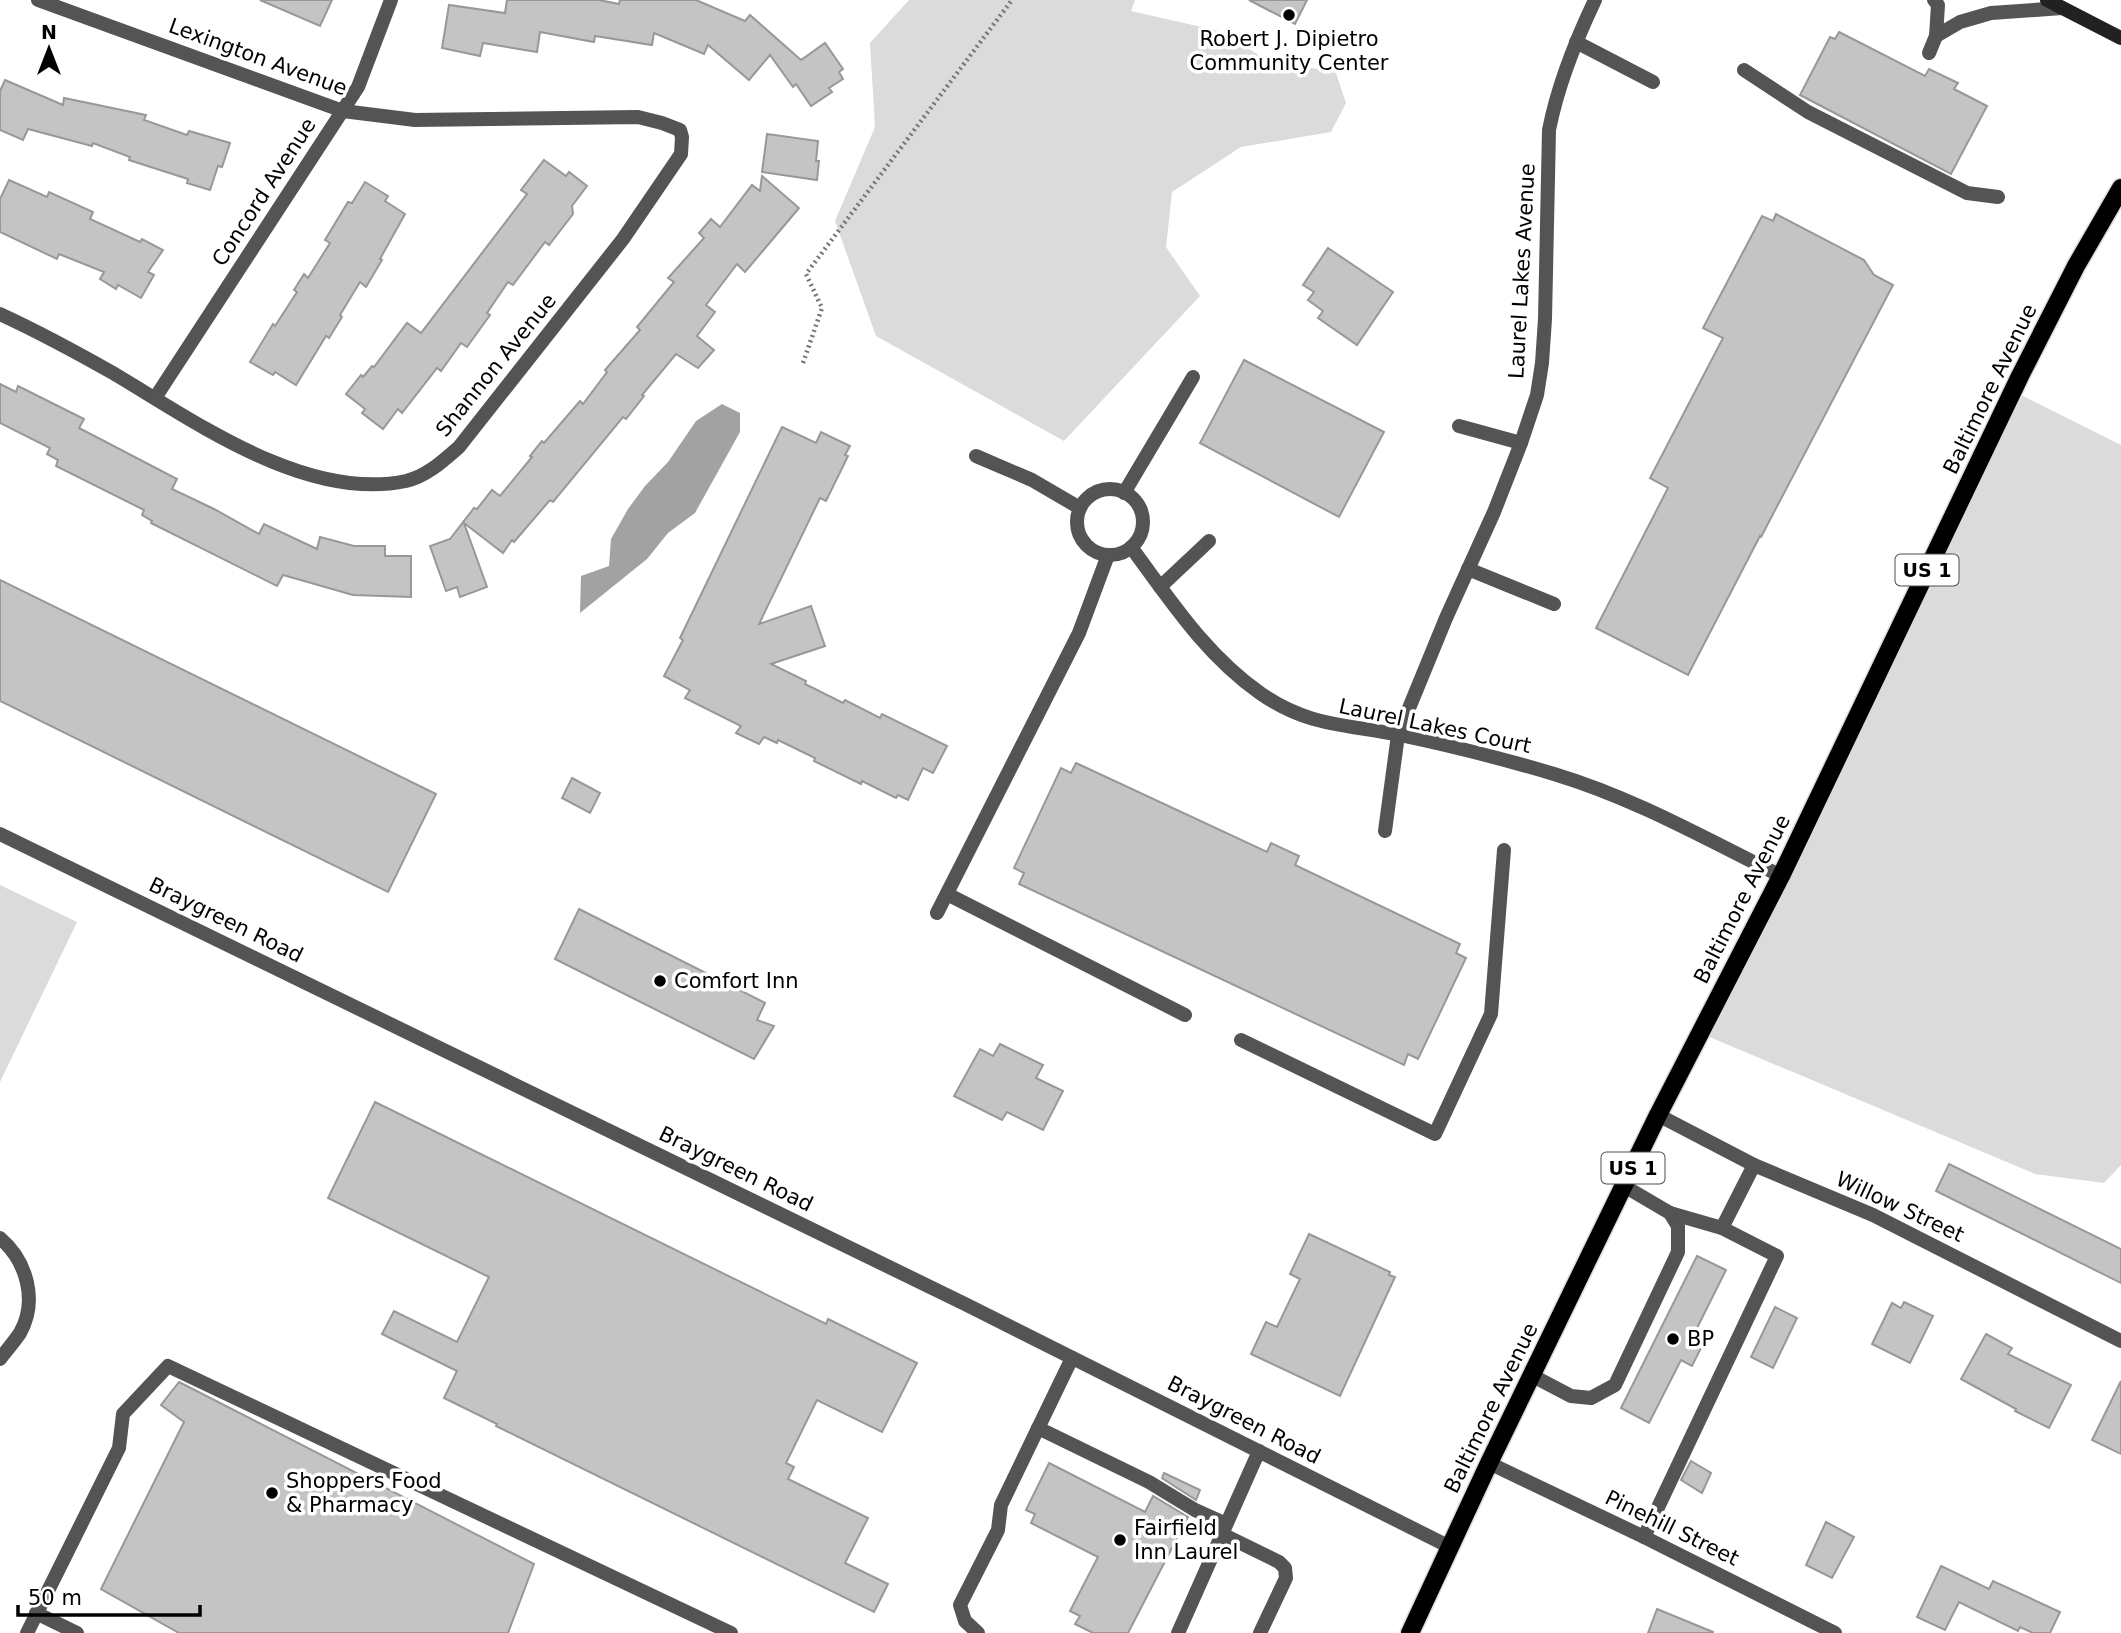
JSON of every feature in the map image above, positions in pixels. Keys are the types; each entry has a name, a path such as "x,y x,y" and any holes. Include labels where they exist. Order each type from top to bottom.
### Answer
{"main road":[{"name":"Baltimore Avenue","path":"1410,1633 1531,1375 1658,1115 1781,876 2020,376 2076,265 2121,188"}],"street":[{"name":"Lexington Avenue","path":"38,0 312,102 343,111 415,120 638,117 680,130"},
{"name":"Concord Avenue","path":"155,398 358,87 391,0"},
{"name":"Laurel Lakes Avenue","path":"1385,831 1398,735 1521,443 1536,395 1542,363 1545,307 1549,130 1555,101 1576,42 1595,0"},
{"path":"1929,53 1936,36 1938,5 1934,0"},
{"path":"2047,0 2121,38"},
{"path":"1936,36 1960,22 1991,13 2062,8"},
{"path":"1576,42 1653,82"},
{"path":"1744,70 1808,111 1967,193 1998,197"},
{"name":"Shannon Avenue","path":"0,314 36,331 155,398 201,428 285,466 350,482 380,484 407,481 427,473 459,447 622,239 681,154 680,130"},
{"path":"1124,493 1193,377"},
{"path":"1459,426 1521,443"},
{"path":"976,456 1032,480 1080,508"},
{"path":"1099,491 1124,493 1135,500 1141,512 1143,524 1139,537 1131,547 1120,554 1095,552 1085,544 1078,533 1080,508 1088,498 1099,491"},
{"path":"1160,587 1209,541"},
{"name":"Laurel Lakes Court","path":"1131,547 1187,625 1208,649 1261,694 1296,713 1316,721 1398,735 1556,775 1631,802 1781,876"},
{"path":"937,913 1079,633 1108,555"},
{"path":"1468,569 1554,604"},
{"name":"Braygreen Road","path":"0,834 1072,1358 1450,1547"},
{"path":"1241,1040 1434,1134 1491,1014 1504,850"},
{"path":"947,894 1185,1015"},
{"name":"Willow Street","path":"1658,1115 1754,1165 1884,1221 2121,1340"},
{"path":"1722,1227 1754,1165"},
{"path":"1624,1186 1670,1213 1722,1227 1777,1256 1644,1537"},
{"path":"1531,1375 1571,1396 1591,1398 1615,1385 1678,1252 1678,1226 1670,1213"},
{"path":"0,1238 8,1245 27,1275 29,1298 27,1315 20,1332 0,1359"},
{"path":"978,1633 965,1621 960,1605 998,1530 1001,1506 1072,1358"},
{"path":"27,1633 119,1448 123,1413 168,1366 731,1633"},
{"path":"1038,1429 1149,1482 1279,1562 1285,1568 1286,1578 1260,1633"},
{"path":"1178,1633 1259,1451"},
{"name":"Pinehill Street","path":"1489,1462 1835,1633"},
{"path":"36,1613 77,1633"}],"path":[{"path":"803,363 822,308 806,274 1012,0"}],"shaded area":[{"path":"909,0 1135,0 1131,11 1219,31 1282,69 1308,67 1336,73 1346,103 1331,132 1241,147 1172,192 1166,247 1200,296 1064,441 876,336 835,221 875,127 870,43"},
{"path":"2013,391 2121,445 2121,1165 2104,1183 2035,1174 1700,1033"},
{"path":"722,404 740,413 740,432 695,513 668,533 647,559 580,613 581,576 609,566 611,539 628,509 668,462 696,421"},
{"path":"0,885 77,922 0,1082"}],"building":[{"path":"260,0 332,0 320,26"},
{"path":"507,0 599,0 619,4 620,0 696,0 745,21 750,15 801,60 825,43 843,69 839,72 843,79 829,88 832,92 811,106 796,84 793,87 770,55 749,80 708,45 704,54 654,33 652,45 595,36 594,42 540,32 537,52 483,43 480,56 442,48 449,5 505,13"},
{"name":"Robert J. Dipietro Community Center","path":"1249,0 1307,0 1295,24"},
{"path":"1839,32 1925,76 1929,69 1958,83 1954,89 1987,106 1951,174 1800,95 1830,37 1835,39"},
{"path":"5,80 63,105 64,98 146,115 144,120 187,135 189,131 230,143 222,167 218,166 210,190 187,183 188,179 129,160 130,157 93,143 92,146 28,129 23,140 0,130 0,91"},
{"path":"767,134 818,141 817,180 762,172"},
{"path":"544,160 566,176 569,172 587,186 572,206 573,214 549,245 545,242 513,285 508,282 487,313 490,315 467,347 461,343 441,371 437,368 402,413 398,409 383,429 362,413 365,409 346,394 361,375 363,377 374,367 407,323 421,333 527,194 521,190"},
{"path":"762,176 799,208 745,272 737,264 706,305 715,312 697,336 714,350 698,368 676,354 626,419 623,417 553,502 550,500 503,553 464,523 487,587 460,597 457,587 446,591 430,546 450,539 492,490 500,496 542,441 544,443 580,401 583,404 607,372 605,370 640,330 637,327 674,282 668,278 704,238 699,233 711,219 720,227 752,185 760,191"},
{"path":"9,180 47,197 49,192 93,212 90,219 163,250 148,272 154,275 141,298 118,285 116,289 100,279 104,272 59,254 57,259 0,232 0,199"},
{"path":"365,182 388,196 385,201 405,214 366,287 360,282 329,338 326,336 296,385 275,372 273,375 250,362 297,292 294,290 304,274 308,278 330,243 325,240 348,202 352,203"},
{"path":"1776,214 1864,260 1874,275 1893,285 1688,675 1596,628 1668,488 1650,478 1723,338 1703,328 1762,216 1773,221"},
{"path":"1328,248 1393,292 1357,345 1318,318 1323,311 1308,300 1314,292 1303,285"},
{"path":"1244,360 1384,432 1339,517 1200,443"},
{"path":"0,384 16,392 18,386 84,419 79,428 177,479 172,489 259,534 264,524 317,549 320,537 354,546 385,546 385,556 411,556 411,597 353,595 283,575 277,586 151,523 152,521 142,515 144,510 56,466 58,460 47,454 50,448 0,423"},
{"path":"782,427 816,443 821,432 850,446 845,455 848,456 826,501 820,498 759,624 811,606 825,646 771,664 843,703 845,700 880,718 882,714 947,746 933,773 923,768 908,800 898,795 896,798 862,781 861,784 778,740 777,743 764,737 759,744 736,733 741,726 685,698 690,690 664,676"},
{"path":"0,580 436,794 388,892 0,701"},
{"path":"1076,763 1267,852 1271,843 1299,856 1295,865 1460,944 1456,953 1466,958 1418,1059 1408,1054 1404,1065 1019,884 1024,873 1014,868 1061,768 1071,773"},
{"path":"572,778 600,793 590,813 562,798"},
{"name":"Comfort Inn","path":"579,909 765,1003 757,1020 774,1026 754,1059 555,959"},
{"path":"1000,1044 1043,1065 1036,1078 1063,1091 1043,1130 1007,1112 1002,1120 954,1096 980,1049 993,1056"},
{"path":"375,1102 826,1324 828,1319 917,1363 882,1432 817,1400 786,1463 794,1467 788,1479 868,1518 845,1563 888,1584 874,1612 444,1398 457,1371 382,1334 394,1311 457,1342 489,1277 328,1198"},
{"path":"1949,1164 2121,1249 2121,1283 1936,1191"},
{"path":"1309,1234 1390,1272 1389,1275 1395,1277 1340,1396 1251,1354 1266,1322 1277,1327 1300,1279 1290,1274"},
{"name":"BP","path":"1697,1256 1726,1270 1693,1336 1704,1342 1692,1366 1681,1360 1649,1423 1621,1408"},
{"path":"1904,1302 1933,1316 1910,1363 1872,1344 1892,1303 1901,1308"},
{"path":"1775,1307 1797,1318 1773,1368 1751,1357"},
{"path":"1986,1334 2012,1348 2008,1354 2071,1385 2049,1428 1961,1379"},
{"path":"2121,1381 2121,1454 2092,1440"},
{"name":"Shoppers Food & Pharmacy","path":"179,1382 534,1564 508,1633 179,1633 101,1589 184,1422 161,1405"},
{"path":"1691,1461 1711,1473 1702,1493 1681,1480"},
{"name":"Fairfield Inn Laurel","path":"1049,1463 1145,1512 1153,1496 1188,1517 1128,1633 1093,1633 1075,1624 1080,1616 1070,1611 1098,1557 1031,1523 1035,1514 1026,1510"},
{"path":"1164,1473 1200,1490 1196,1500 1162,1478"},
{"path":"1826,1522 1854,1537 1832,1578 1806,1565"},
{"path":"1941,1566 1989,1589 1993,1581 2060,1612 2050,1633 2033,1633 2020,1627 2018,1631 1959,1602 1945,1630 1917,1617"},
{"path":"1657,1609 1713,1632 1713,1633 1648,1633"}],"place":[{"name":"Robert J. Dipietro Community Center","path":"1289,15"},
{"name":"Comfort Inn","path":"660,981"},
{"name":"BP","path":"1673,1339"},
{"name":"Shoppers Food & Pharmacy","path":"272,1493"},
{"name":"Fairfield Inn Laurel","path":"1120,1540"}]}
